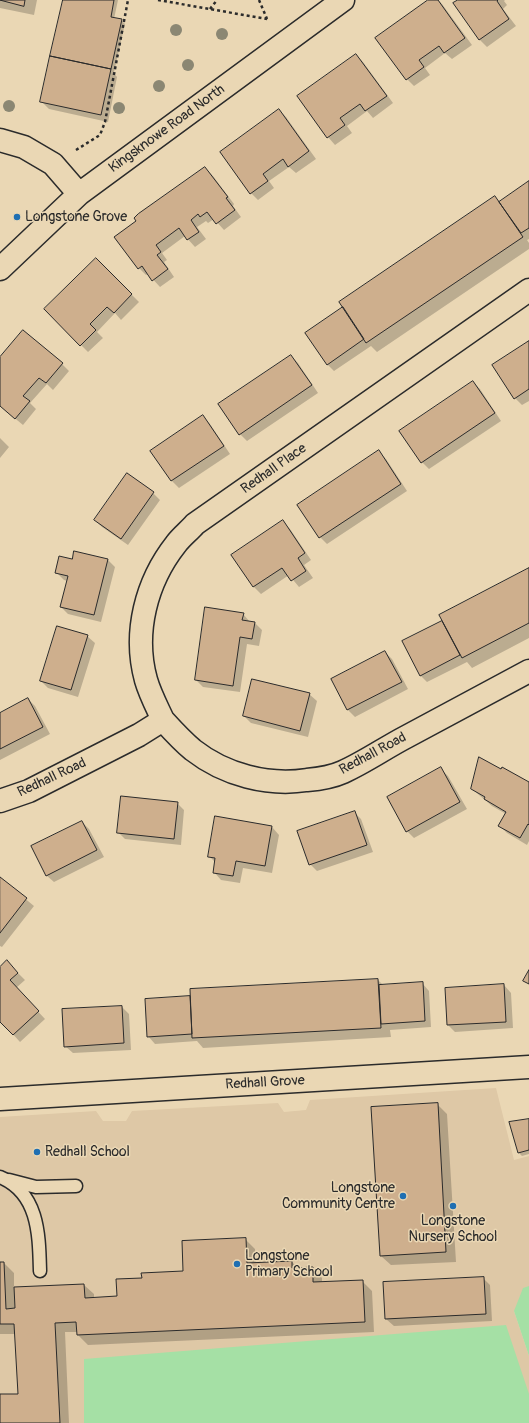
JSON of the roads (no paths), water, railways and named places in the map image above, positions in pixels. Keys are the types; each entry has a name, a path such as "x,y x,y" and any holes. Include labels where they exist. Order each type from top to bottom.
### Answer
{"street":[{"name":"Kingsknowe Road North","path":"0,269 79,194 343,0"},
{"path":"0,140 24,147 53,164 79,194"},
{"name":"Redhall Place","path":"163,720 153,701 146,680 142,658 141,636 143,614 150,589 161,565 176,543 195,524 529,290"},
{"name":"Redhall Road","path":"0,801 29,791 139,735 163,720 194,750 212,762 232,771 253,778 276,782 305,781 320,778 342,772 529,671"},
{"name":"Redhall Grove","path":"0,1099 529,1067"}],"lane":[{"path":"4,1178 36,1187 76,1186"},
{"path":"4,1178 24,1195 35,1216 39,1235 40,1271"}],"place":[{"name":"Longstone Grove","path":"17,217"},
{"name":"Redhall School","path":"37,1152"},
{"name":"Longstone Community Centre","path":"403,1196"},
{"name":"Longstone Nursery School","path":"453,1206"},
{"name":"Longstone Primary School","path":"237,1264"}]}
